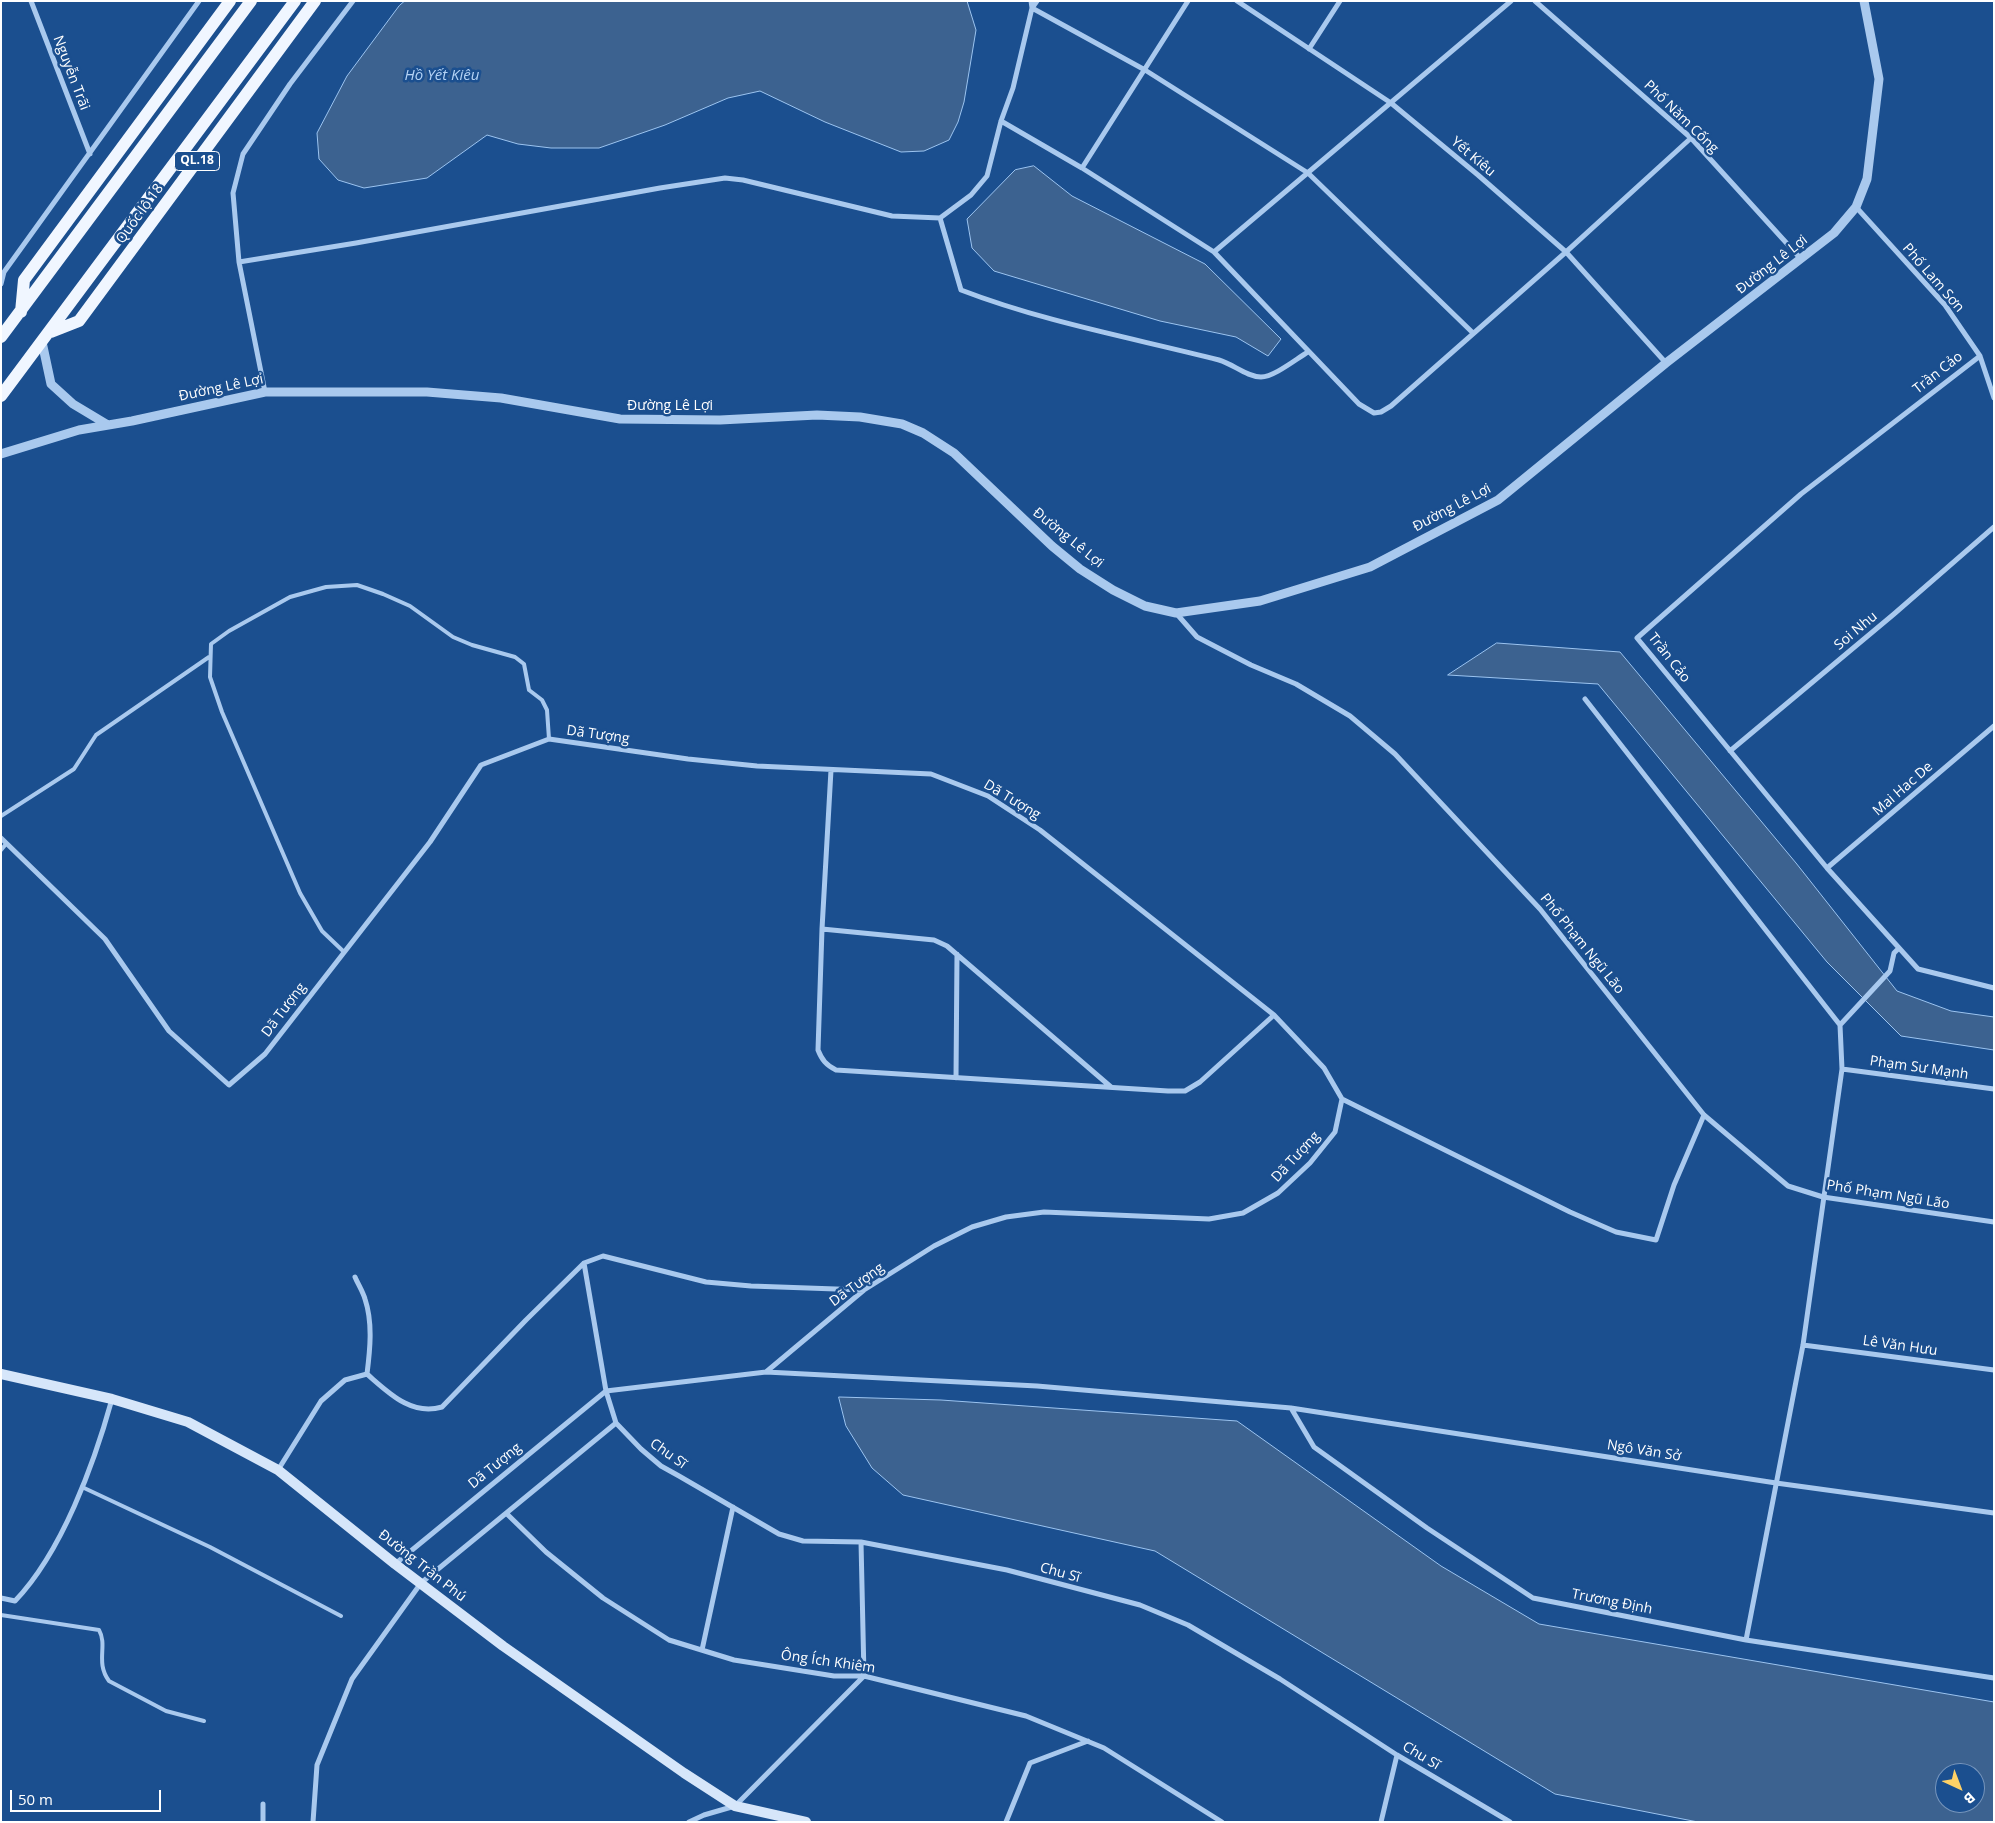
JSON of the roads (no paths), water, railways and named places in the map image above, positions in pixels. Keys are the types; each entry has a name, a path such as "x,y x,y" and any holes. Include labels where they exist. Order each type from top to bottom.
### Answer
{"main road":[{"path":"20,312 24,280 230,1"},
{"path":"1,337 38,290 251,1"},
{"name":"Quốc lộ 18","path":"1,396 295,1"},
{"name":"Quốc lộ 18","path":"45,338 79,320 315,1"},
{"name":"Đường Trần Phú","path":"1,1374 112,1399 188,1422 278,1470 395,1564 503,1646 735,1806 806,1822"}],"street":[{"name":"Nguyễn Trãi","path":"31,1 90,154"},
{"path":"1,284 4,272 199,1"},
{"path":"265,392 239,262 233,193 244,154 290,84 353,1"},
{"path":"239,262 725,178 752,182 892,216 940,218 971,195 987,176 1001,121 1013,88 1032,8 1031,1"},
{"path":"1032,8 1037,1"},
{"path":"1082,168 1188,1"},
{"name":"Yết Kiêu","path":"1237,1 1390,103 1566,252 1666,363"},
{"path":"1309,48 1340,1"},
{"path":"1214,252 1511,1"},
{"name":"Phố Năm Cống","path":"1534,1 1691,138 1802,260"},
{"name":"Đường Lê Lợi","path":"1,454 79,430 108,426 265,392 426,392 501,398 620,419 720,420 817,415 860,418 902,424 923,433 954,453 1052,546 1080,569 1113,590 1145,606 1176,613 1260,601 1370,567 1498,500 1666,363 1834,234 1856,207 1867,179 1879,79 1864,1"},
{"path":"1032,8 1145,70 1308,173 1473,332"},
{"path":"1001,121 1082,168 1214,252 1359,404 1374,414 1391,406 1566,252 1691,138"},
{"name":"Phố Lam Sơn","path":"1856,207 1945,305 1980,356 1991,394 1994,398"},
{"path":"940,218 961,290 980,297 1015,308 1220,361 1257,377 1271,375 1308,352"},
{"path":"45,338 51,384 73,404 108,426"},
{"name":"Trần Cảo","path":"1980,356 1785,508 1637,638 1827,868 1918,969 1994,988"},
{"name":"Soi Nhu","path":"1730,751 1894,614 1994,527"},
{"name":"Phố Phạm Ngũ Lão","path":"1176,613 1197,637 1251,665 1296,684 1350,716 1396,754 1540,909 1704,1115 1788,1186 1823,1198 1994,1222"},
{"path":"1585,699 1840,1025 1842,1069 1803,1344 1746,1640"},
{"name":"Mai Hac De","path":"1827,868 1994,726"},
{"name":"Dã Tượng","path":"1,838 106,939 169,1031 229,1085 265,1054 343,951 430,842 481,765 549,739 688,759 757,766 931,774 988,796 1040,830 1274,1015 1324,1068 1342,1099 1335,1132 1310,1163 1278,1193 1243,1213 1209,1219 1044,1212 1006,1217 972,1227 934,1246 864,1290 766,1372"},
{"path":"831,770 822,929 818,1050 828,1066 836,1070 1185,1091 1200,1082 1274,1015"},
{"path":"822,929 934,940 957,954 1112,1088"},
{"path":"1840,1025 1851,1016 1890,972 1894,953 1899,948"},
{"path":"956,1078 957,954"},
{"name":"Phạm Sư Mạnh","path":"1842,1069 1994,1089"},
{"path":"1342,1099 1570,1212 1616,1232 1656,1240 1674,1185 1704,1115"},
{"path":"367,1374 400,1401 430,1411 442,1407 584,1263 602,1256 706,1282 751,1286 864,1290"},
{"name":"Chu Sĩ","path":"584,1263 606,1391 616,1423 641,1450 661,1466 779,1534 803,1541 862,1542 1007,1570 1140,1605 1188,1625 1280,1679 1397,1755 1510,1822"},
{"path":"355,1277 366,1300 369,1320 370,1337 367,1374"},
{"name":"Lê Văn Hưu","path":"1803,1344 1994,1370"},
{"path":"606,1391 766,1372"},
{"name":"Ngô Văn Sở","path":"766,1372 1037,1386 1291,1408 1776,1483 1994,1513"},
{"path":"278,1470 321,1400 345,1380 367,1374"},
{"name":"Dã Tượng","path":"395,1564 606,1391"},
{"path":"1,1598 15,1601 31,1584 51,1552 82,1487 112,1399"},
{"name":"Trương Định","path":"1291,1408 1314,1447 1427,1528 1533,1598 1746,1640 1994,1678"},
{"path":"313,1822 317,1766 352,1679 421,1583 616,1423"},
{"path":"702,1650 733,1507"},
{"name":"Ông Ích Khiêm","path":"507,1514 546,1552 603,1598 669,1640 734,1660 834,1676 864,1676 1026,1716 1104,1748 1222,1822"},
{"path":"689,1822 704,1814 735,1806 864,1676 862,1542"},
{"path":"1006,1822 1030,1763 1088,1741"},
{"path":"1380,1822 1397,1755"},
{"path":"263,1804 263,1822"}],"lane":[{"path":"343,951 322,931 300,893 222,712 210,677 209,657 211,644 229,631 290,597 326,587 357,586 384,594 410,606 453,637 472,645 515,657 524,664 529,690 542,700 547,710 549,739"},
{"path":"1,816 74,769 96,735 209,657"},
{"path":"1,850 6,844"},
{"path":"82,1487 210,1547 341,1616"},
{"path":"1,1615 99,1630 103,1637 101,1652 103,1672 108,1681 166,1711 204,1721"}],"water":[{"name":"Hồ Yết Kiêu","path":"405,1 967,1 976,30 964,102 958,122 949,140 924,151 901,152 825,122 760,91 728,98 665,125 599,148 551,148 518,144 487,135 427,178 364,188 338,180 319,159 317,133 347,76 399,6"},
{"path":"1034,166 1072,196 1205,264 1281,339 1268,356 1236,337 1160,321 994,271 972,248 967,219 1015,170"},
{"path":"1497,643 1620,652 1796,863 1897,991 1951,1011 1994,1017 1994,1050 1901,1036 1827,962 1598,684 1448,675"},
{"path":"839,1397 941,1400 1237,1421 1441,1566 1539,1624 1994,1702 1994,1822 1698,1822 1555,1794 1155,1551 903,1495 872,1468 846,1426"}]}
